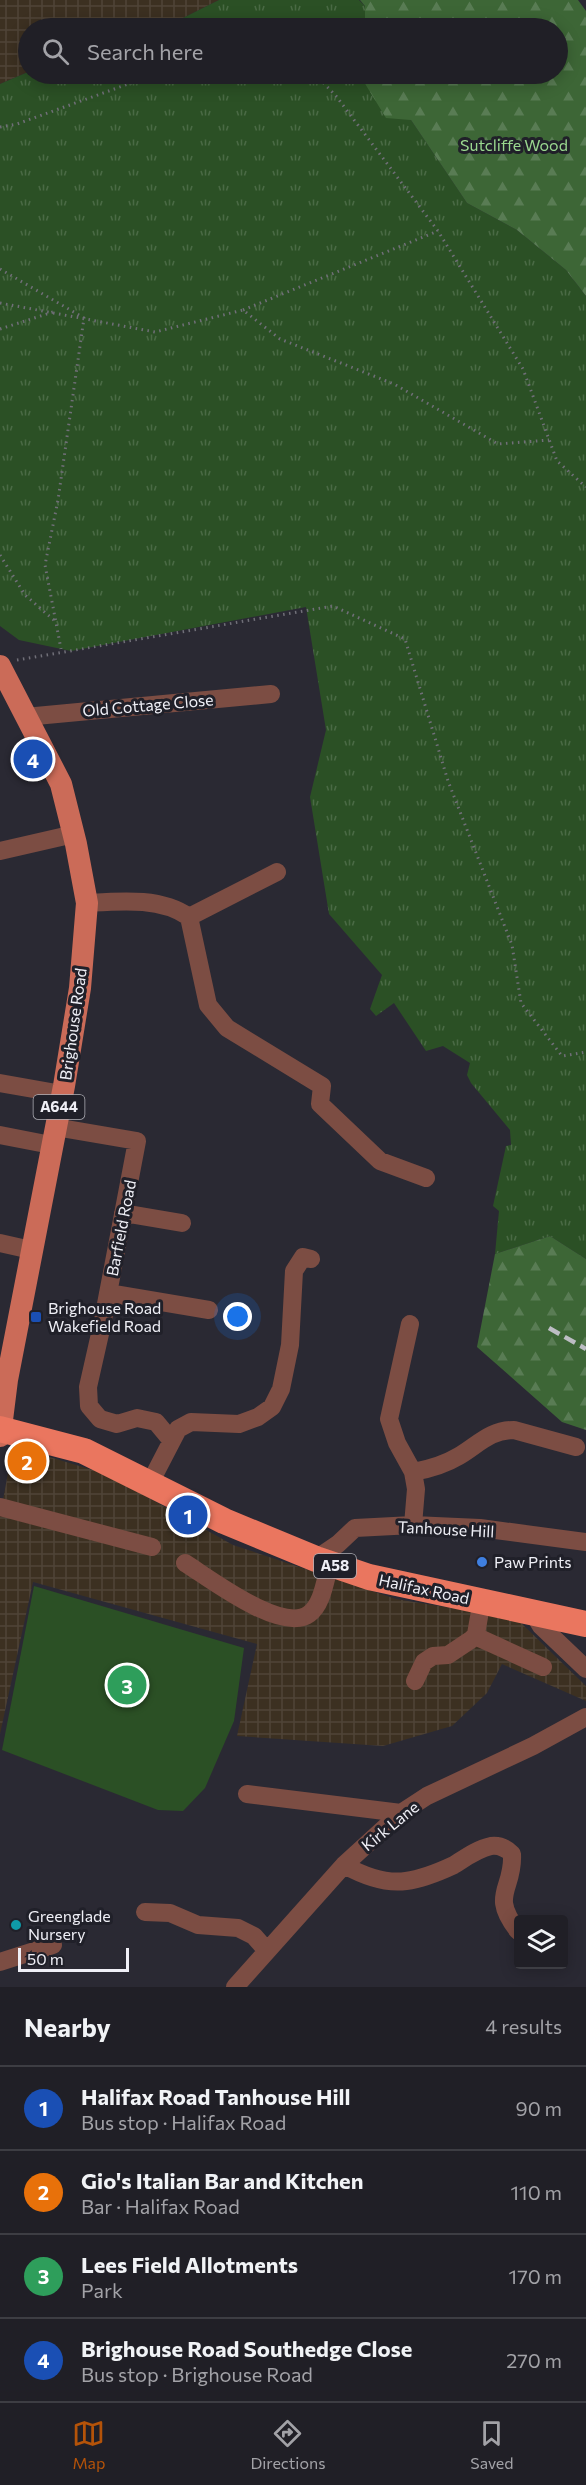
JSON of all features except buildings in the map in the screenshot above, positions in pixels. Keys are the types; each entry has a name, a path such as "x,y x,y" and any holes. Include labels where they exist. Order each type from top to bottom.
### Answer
{"highway":[{"name":"Halifax Road","path":"0,1429 84,1451 224,1521 323,1562 369,1577 586,1624"}],"main road":[{"name":"Brighouse Road","path":"0,1429 7,1380 80,988 87,903 74,834 61,784 25,717 6,664"},
{"name":"A644","path":"0,1429 0,1436"}],"street":[{"name":"Old Cottage Close","path":"25,717 271,694"},
{"path":"0,851 74,834"},
{"path":"189,918 277,872"},
{"path":"87,903 118,901 155,904 181,912 189,918 208,1005 227,1028 322,1086 320,1104 380,1161 426,1178"},
{"path":"0,1072 27,1088"},
{"path":"0,1083 62,1094"},
{"path":"0,1135 53,1136"},
{"name":"Barfield Road","path":"53,1136 137,1141 88,1387 88,1406 100,1419 117,1424 136,1418 156,1422 171,1440"},
{"path":"123,1213 182,1223"},
{"path":"0,1243 31,1250"},
{"path":"150,1483 178,1429 190,1422 239,1424 258,1417 272,1407 280,1389 290,1345 294,1271 303,1257 311,1259"},
{"path":"108,1293 209,1310"},
{"path":"410,1324 389,1419 397,1443 413,1472 416,1490 413,1526"},
{"path":"413,1472 449,1462 485,1437 505,1430 514,1430 576,1447"},
{"path":"0,1507 152,1547"},
{"name":"Tanhouse Hill","path":"323,1562 355,1528 413,1526 480,1528 586,1542"},
{"path":"185,1563 248,1603 271,1614 297,1618 309,1614 317,1605 323,1562"},
{"path":"415,1681 424,1662 433,1656 448,1655 462,1647 475,1635 482,1600"},
{"path":"533,1613 541,1626 586,1670"},
{"path":"475,1635 543,1666"},
{"name":"Kirk Lane","path":"235,1987 344,1865 400,1813 427,1796 533,1746 586,1717"},
{"path":"247,1794 400,1813"},
{"path":"344,1865 365,1875 403,1882 436,1873 491,1846 504,1848 512,1854 512,1862 504,1893 503,1908 514,1924"},
{"path":"145,1912 170,1913 198,1925 238,1928 254,1936 267,1950"},
{"path":"0,1962 53,1945"}],"path":[{"path":"0,127 16,124 128,84"},
{"path":"325,84 438,231 523,369 557,461 586,488"},
{"path":"0,303 156,332 243,310 438,231"},
{"path":"0,269 84,318"},
{"path":"243,310 280,339 394,384 498,444 549,440"},
{"path":"0,329 55,312"},
{"path":"61,649 45,566 58,500 84,318"},
{"path":"0,555 25,595 57,623"},
{"path":"6,664 333,606 405,639 448,781 512,945 520,1003 562,1056 586,1052"}],"shaded area":[{"path":"0,0 219,0 183,18 18,18 18,76 0,84"},
{"path":"13,1446 106,1474 233,1545 396,1599 517,1619 586,1686 586,1701 502,1664 487,1693 452,1726 383,1746 237,1736 257,1644 33,1582 0,1734 0,1516"}],"green space":[{"path":"219,0 359,0 365,6 365,18 183,18"},
{"name":"Sutcliffe Wood","path":"360,0 578,0 586,11 586,296 566,270 517,230 467,203 411,120 386,118 365,84 568,84 568,18 365,18 365,6"},
{"path":"18,76 18,84 365,84 411,120 467,203 517,230 566,270 586,296 586,1259 550,1236 495,1254 499,1211 493,1206 506,1146 511,1145 510,1130 471,1083 467,1075 470,1063 443,1046 426,1051 394,1003 376,1016 370,1009 382,975 329,914 310,797 326,730 306,607 71,651 19,640 0,626 0,84"},
{"path":"550,1236 586,1259 586,1430 562,1422 477,1347 495,1254"},
{"path":"34,1586 244,1648 234,1721 205,1788 183,1811 158,1810 2,1750"}],"railway":[{"path":"549,1328 586,1349"}],"place":[{"name":"Brighouse Road Southedge Close","path":"33,759"},
{"name":"Brighouse Road Wakefield Road","path":"36,1317"},
{"name":"Gio's Italian Bar and Kitchen","path":"27,1461"},
{"name":"Halifax Road Tanhouse Hill","path":"188,1515"},
{"name":"Paw Prints","path":"482,1562"},
{"name":"Lees Field Allotments","path":"127,1685"},
{"name":"Greenglade Nursery","path":"16,1925"}]}
